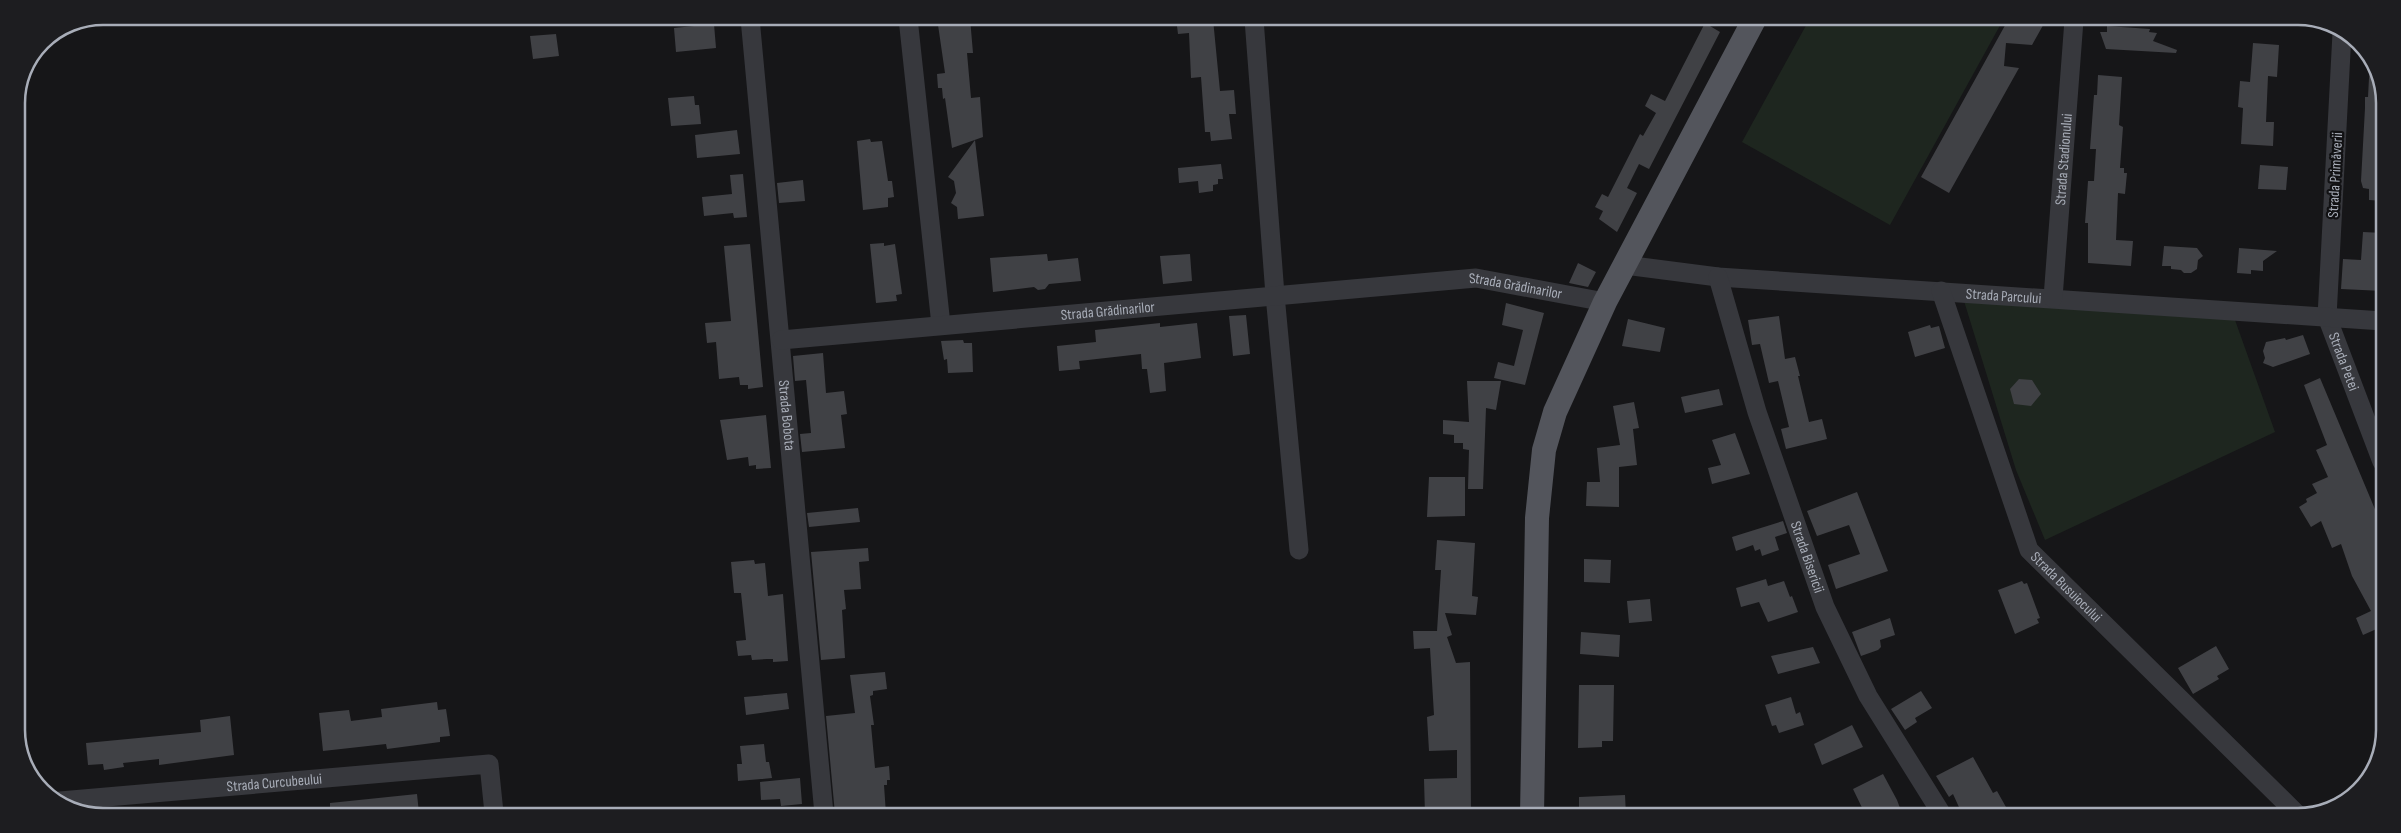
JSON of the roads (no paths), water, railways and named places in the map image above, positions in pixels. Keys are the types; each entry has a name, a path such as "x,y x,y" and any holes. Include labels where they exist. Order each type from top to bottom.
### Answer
{"main road":[{"path":"1532,808 1537,518 1544,450 1555,412 1605,302 1751,25"}],"street":[{"name":"Strada Bobota","path":"751,25 823,808"},
{"path":"909,25 941,325"},
{"path":"1254,25 1275,295 1299,550"},
{"name":"Strada Stadionului","path":"2053,298 2074,25"},
{"name":"Strada Primăverii","path":"2327,317 2342,39"},
{"name":"Strada Parcului","path":"1626,264 1718,277 2376,320"},
{"name":"Strada Bisericii","path":"1718,277 1757,412 1826,607 1868,696 1938,808"},
{"name":"Strada Grădinarilor","path":"781,340 1476,278 1605,302"},
{"name":"Strada Busuiocului","path":"1941,291 2029,550 2291,808"},
{"name":"Strada Petei","path":"2327,317 2376,446"},
{"name":"Strada Curcubeului","path":"69,800 489,764 493,808"}]}
